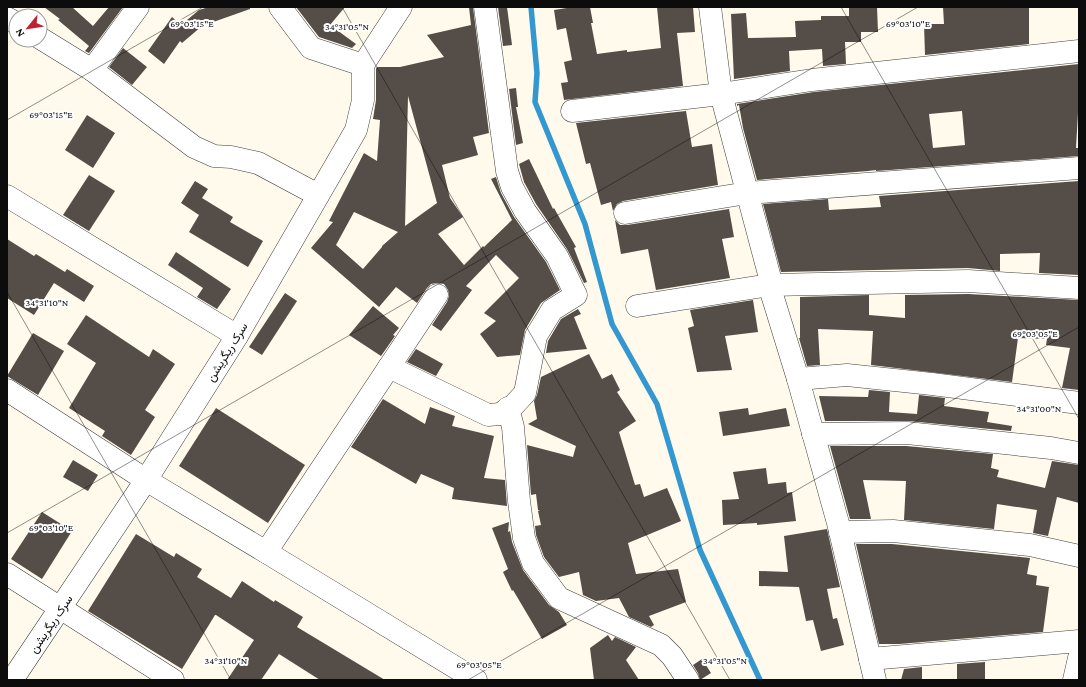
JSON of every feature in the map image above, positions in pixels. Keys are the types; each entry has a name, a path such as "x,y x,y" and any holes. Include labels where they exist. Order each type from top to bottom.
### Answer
{"street":[{"path":"92,70 138,7"},
{"path":"280,7 311,48 363,65 401,7"},
{"path":"389,367 488,415 500,414 514,405 525,392 536,336 552,310 576,295 557,256 525,211 512,186 507,171 485,7"},
{"path":"710,7 721,94 770,278 769,285 798,379 840,532 875,680"},
{"path":"48,43 92,70 194,147 214,156 231,157 258,163 318,194"},
{"path":"572,111 721,94 812,80 1079,51"},
{"name":"سرک ریگریشن","path":"12,680 146,480 237,336 356,130 363,100 363,65"},
{"path":"625,213 747,193 1079,168"},
{"path":"7,196 237,336"},
{"path":"637,306 769,285 968,280 1079,288"},
{"path":"266,552 437,295"},
{"path":"798,379 847,375 932,384 1079,403"},
{"path":"7,390 146,480 476,680"},
{"path":"508,408 513,427 519,502 524,538 533,563 559,598 661,645 672,656 688,680"},
{"path":"813,434 906,433 1051,448 1079,453"},
{"path":"840,532 893,531 1030,545 1079,556"},
{"path":"7,574 173,680"},
{"path":"870,659 1079,641"},
{"path":"1074,680 1079,658"}],"building":[{"path":"44,7 72,7 93,26 109,7 123,7 89,53 85,51 89,46 58,20 60,19 48,10 48,8"},
{"path":"209,7 250,7 250,9 202,26 182,43 180,41 164,64 148,51 172,17 181,25 199,10"},
{"path":"296,7 345,7 330,25 356,44 352,48 319,37"},
{"path":"469,7 473,7 489,133 473,137 478,155 442,165 450,198 463,217 438,234 464,265 512,220 491,179 496,177 501,193 514,217 546,262 560,290 541,303 525,330 520,355 497,357 480,334 496,321 484,313 519,278 496,255 466,286 472,290 441,331 432,325 447,302 449,296 448,290 444,284 431,284 417,303 396,287 379,307 311,248 333,222 329,221 364,153 377,161 380,120 373,119 376,100 377,67 400,67 444,57 427,35 471,25","holes":["408,96 437,203 405,226","354,212 398,232 382,246 363,269 336,245"]},
{"path":"498,7 507,7 512,45 503,46"},
{"path":"573,7 590,7 593,23 591,23 597,54 661,48 657,7 693,7 695,32 677,33 683,86 564,100 561,83 568,82 564,62 572,60 566,28 557,30 554,10"},
{"path":"849,7 877,7 878,32 861,32 861,42 845,42 846,64 823,66 822,49 789,51 790,71 734,79 731,14 746,13 748,38 796,37 795,21 821,20 821,16 849,16"},
{"path":"943,7 1029,7 1029,44 925,55 924,24 944,24"},
{"path":"123,48 147,67 132,85 109,67"},
{"path":"1079,64 1079,113 1076,148 1079,148 1079,156 757,180 743,128 739,105 737,106 737,104 814,92","holes":["962,111 965,145 933,148 929,114"]},
{"path":"516,88 518,107 516,107 523,143 516,145 509,89"},
{"path":"686,111 692,147 712,144 718,185 623,201 617,204 613,211 611,202 601,205 590,163 586,164 576,123"},
{"path":"87,115 115,133 93,168 65,150"},
{"path":"529,159 553,209 554,208 576,247 574,248 587,282 584,283 567,249 536,204 524,182 519,164"},
{"path":"89,175 115,191 89,231 63,215"},
{"path":"195,181 208,189 202,198 233,217 230,222 263,241 248,267 189,232 199,215 181,203"},
{"path":"1079,181 1079,275 1039,273 1040,253 1000,254 1000,271 968,268 781,272 763,204 828,199 829,210 881,207 879,196"},
{"path":"729,209 734,237 722,239 730,278 656,290 648,249 621,254 615,220 620,225 627,225"},
{"path":"7,239 34,256 36,254 65,272 67,269 94,286 84,302 54,283 34,315 7,298"},
{"path":"176,252 231,289 217,309 197,297 203,288 168,265"},
{"path":"285,293 297,301 262,355 249,347"},
{"path":"968,294 1079,300 1079,390 1062,388 1070,348 1046,345 1047,339 1018,338 1012,382 871,365 873,331 818,329 820,365 807,366 799,338 800,297 869,295 869,315 905,318 905,295"},
{"path":"753,300 758,332 725,336 732,370 697,372 688,328 694,326 690,310"},
{"path":"373,306 399,328 393,335 395,336 381,356 349,335"},
{"path":"578,309 581,314 574,317 587,349 546,353 548,341 561,319"},
{"path":"86,315 149,357 153,349 175,364 145,410 155,417 131,455 102,436 105,431 69,408 96,363 67,344"},
{"path":"33,333 64,351 38,395 7,376"},
{"path":"416,349 443,364 436,376 407,362"},
{"path":"589,354 602,379 612,374 620,390 617,392 636,421 619,432 635,485 640,484 644,497 667,488 681,521 628,543 636,574 678,569 686,602 649,616 654,625 651,627 629,617 619,598 596,601 583,595 579,572 559,577 544,557 536,535 535,526 541,525 538,511 540,510 538,510 536,494 531,495 527,445 573,457 576,446 528,424 537,419 534,401 541,377"},
{"path":"869,390 890,392 889,412 917,414 919,395 945,398 944,406 989,412 987,422 1012,426 1011,431 908,421 825,421 819,396 868,397"},
{"path":"383,399 425,424 430,407 455,416 452,426 494,436 484,478 505,480 507,506 452,499 454,488 421,474 416,484 351,447"},
{"path":"216,408 305,465 268,523 179,466"},
{"path":"748,408 749,415 786,408 790,426 723,436 719,412"},
{"path":"830,446 906,446 993,454 991,468 999,470 997,477 1045,488 1052,461 1079,465 1079,503 1057,497 1048,536 1033,533 1037,510 997,504 994,529 904,520 906,481 863,480 871,519 850,519"},
{"path":"73,460 98,475 88,491 63,477"},
{"path":"766,468 768,484 786,482 787,493 792,492 796,521 757,525 757,523 723,525 722,500 739,499 733,472"},
{"path":"42,512 72,531 42,579 11,559"},
{"path":"509,522 508,532 510,531 512,542 523,570 549,605 559,612 567,625 542,639 513,590 512,591 503,572 508,569 492,528"},
{"path":"827,529 840,587 827,589 833,619 837,618 844,645 821,651 813,620 806,621 799,587 759,586 759,571 788,572 784,536"},
{"path":"136,534 174,557 176,553 202,569 197,577 231,598 242,581 274,602 275,600 303,617 297,627 385,680 320,680 279,654 261,680 227,680 254,640 216,615 182,669 88,611"},
{"path":"856,544 892,544 1030,558 1027,574 1037,576 1036,585 1049,587 1043,632 899,644 879,644"},
{"path":"608,635 612,641 615,637 636,647 626,660 639,680 594,680 590,648"},
{"path":"702,659 711,673 700,680 693,665"},
{"path":"985,662 985,680 957,680 957,664"},
{"path":"922,667 922,680 901,680 904,669"}],"waterway":[{"path":"531,7 537,73 535,102 585,224 612,324 657,404 700,550 760,680"}]}
